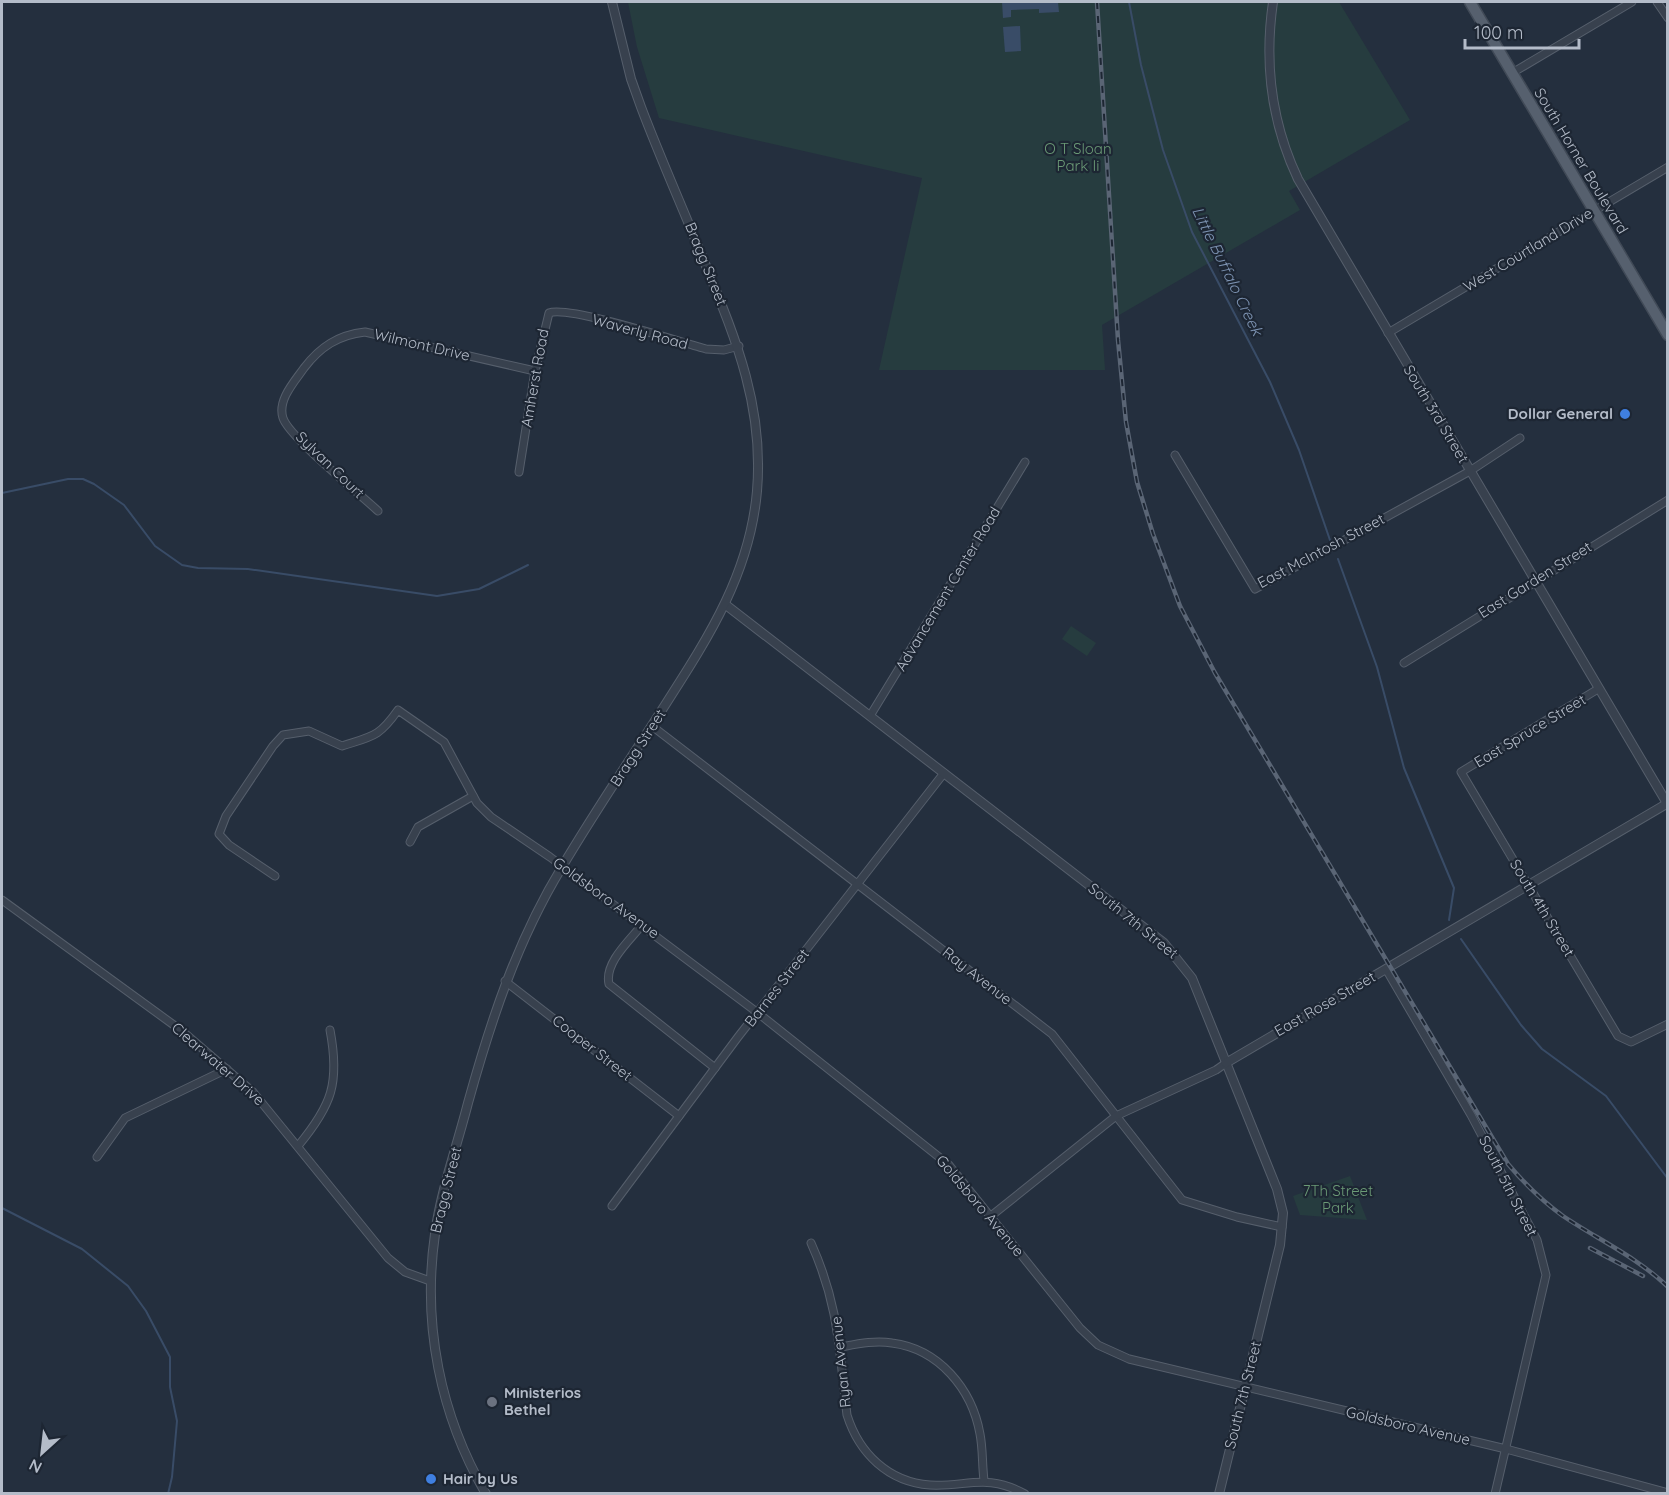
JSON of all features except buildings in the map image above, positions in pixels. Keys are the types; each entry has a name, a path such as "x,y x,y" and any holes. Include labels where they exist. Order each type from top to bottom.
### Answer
{"main road":[{"name":"South Horner Boulevard","path":"1470,2 1668,335"}],"street":[{"name":"Bragg Street","path":"486,1494 456,1432 440,1377 432,1332 429,1281 439,1209 505,981 538,908 562,866 714,628 726,605 747,549 757,491 756,425 751,392 739,346 634,88 612,2"},
{"name":"South 3rd Street","path":"1273,2 1269,67 1273,104 1282,140 1302,186 1667,804"},
{"path":"1512,73 1632,2"},
{"path":"1658,2 1668,18"},
{"name":"West Courtland Drive","path":"1388,333 1668,167"},
{"name":"Waverly Road","path":"545,321 549,313 559,311 706,349 723,350 739,346"},
{"name":"Amherst Road","path":"519,472 545,321"},
{"name":"Wilmont Drive","path":"283,417 283,403 290,388 313,357 329,343 346,334 365,332 535,371"},
{"name":"Sylvan Court","path":"283,417 302,442 378,511"},
{"name":"East McIntosh Street","path":"1175,455 1255,589 1470,471 1520,438"},
{"name":"Advancement Center Road","path":"870,716 1025,462"},
{"name":"East Garden Street","path":"1404,663 1534,580 1668,500"},
{"name":"South 7th Street","path":"726,605 1174,952 1192,978 1277,1189 1283,1214 1282,1227 1219,1494"},
{"name":"East Spruce Street","path":"1461,772 1598,689"},
{"name":"Goldsboro Avenue","path":"275,876 229,845 219,834 226,816 273,746 283,735 309,731 342,746 378,734 384,730 398,710 444,742 473,796 491,817 562,866 758,1013 949,1165 1080,1328 1098,1345 1129,1359 1506,1449 1668,1493"},
{"name":"Ray Avenue","path":"652,726 1052,1034 1182,1200 1237,1217 1282,1227"},
{"name":"South 4th Street","path":"1461,772 1618,1036 1626,1041 1640,1039 1668,1024"},
{"name":"Barnes Street","path":"612,1206 715,1068 944,773"},
{"path":"410,842 418,827 473,796"},
{"name":"East Rose Street","path":"991,1216 1116,1116 1216,1070 1667,804"},
{"name":"Clearwater Drive","path":"2,900 155,1010 227,1069 275,1115 388,1258 405,1272 429,1281"},
{"path":"642,925 611,965 607,977 609,984 715,1068"},
{"name":"South 5th Street","path":"1386,969 1472,1115 1537,1240 1546,1275 1495,1494"},
{"name":"Cooper Street","path":"505,981 679,1116"},
{"path":"298,1146 328,1105 335,1080 336,1061 330,1030"},
{"path":"97,1157 125,1118 227,1069"},
{"name":"Ryan Avenue","path":"811,1243 830,1289 841,1347 847,1415 852,1431 874,1461 899,1477 925,1484 984,1480 1025,1494"},
{"path":"841,1347 892,1342 919,1352 944,1366 967,1395 975,1414 980,1434 984,1480"}],"green space":[{"name":"O T Sloan Park Ii","path":"628,2 1339,2 1410,120 1289,191 1300,210 1102,325 1105,370 879,370 922,178 659,118 637,47"},
{"path":"1071,626 1096,643 1087,656 1062,639"},
{"name":"7Th Street Park","path":"1350,1176 1367,1220 1300,1215 1293,1196"}],"water":[{"path":"1002,2 1058,2 1059,12 1039,13 1039,9 1011,10 1011,17 1003,18"},
{"path":"1020,26 1021,51 1005,52 1003,27"}],"waterway":[{"name":"Little Buffalo Creek","path":"1129,2 1141,65 1163,150 1192,232 1270,382 1299,450 1331,543"},
{"path":"2,493 68,479 83,479 124,505 155,546 182,565 198,568 248,569 437,596 479,589 528,565"},
{"name":"Little Buffalo Creek","path":"1338,559 1377,667 1404,768 1454,888 1449,920"},
{"name":"Little Buffalo Creek","path":"1461,939 1521,1025 1542,1049 1606,1096 1668,1179"},
{"path":"2,1208 82,1249 128,1286 146,1311 170,1357 170,1387 177,1421 172,1477 168,1494"}],"railway":[{"path":"1097,2 1118,340 1126,422 1137,482 1153,534 1180,606 1215,673 1508,1164 1534,1192 1555,1210 1630,1257 1668,1287"},
{"path":"1590,1248 1643,1276"}],"place":[{"name":"Dollar General","path":"1625,414"},
{"name":"Ministerios Bethel","path":"492,1402"},
{"name":"Hair by Us","path":"431,1479"}]}
